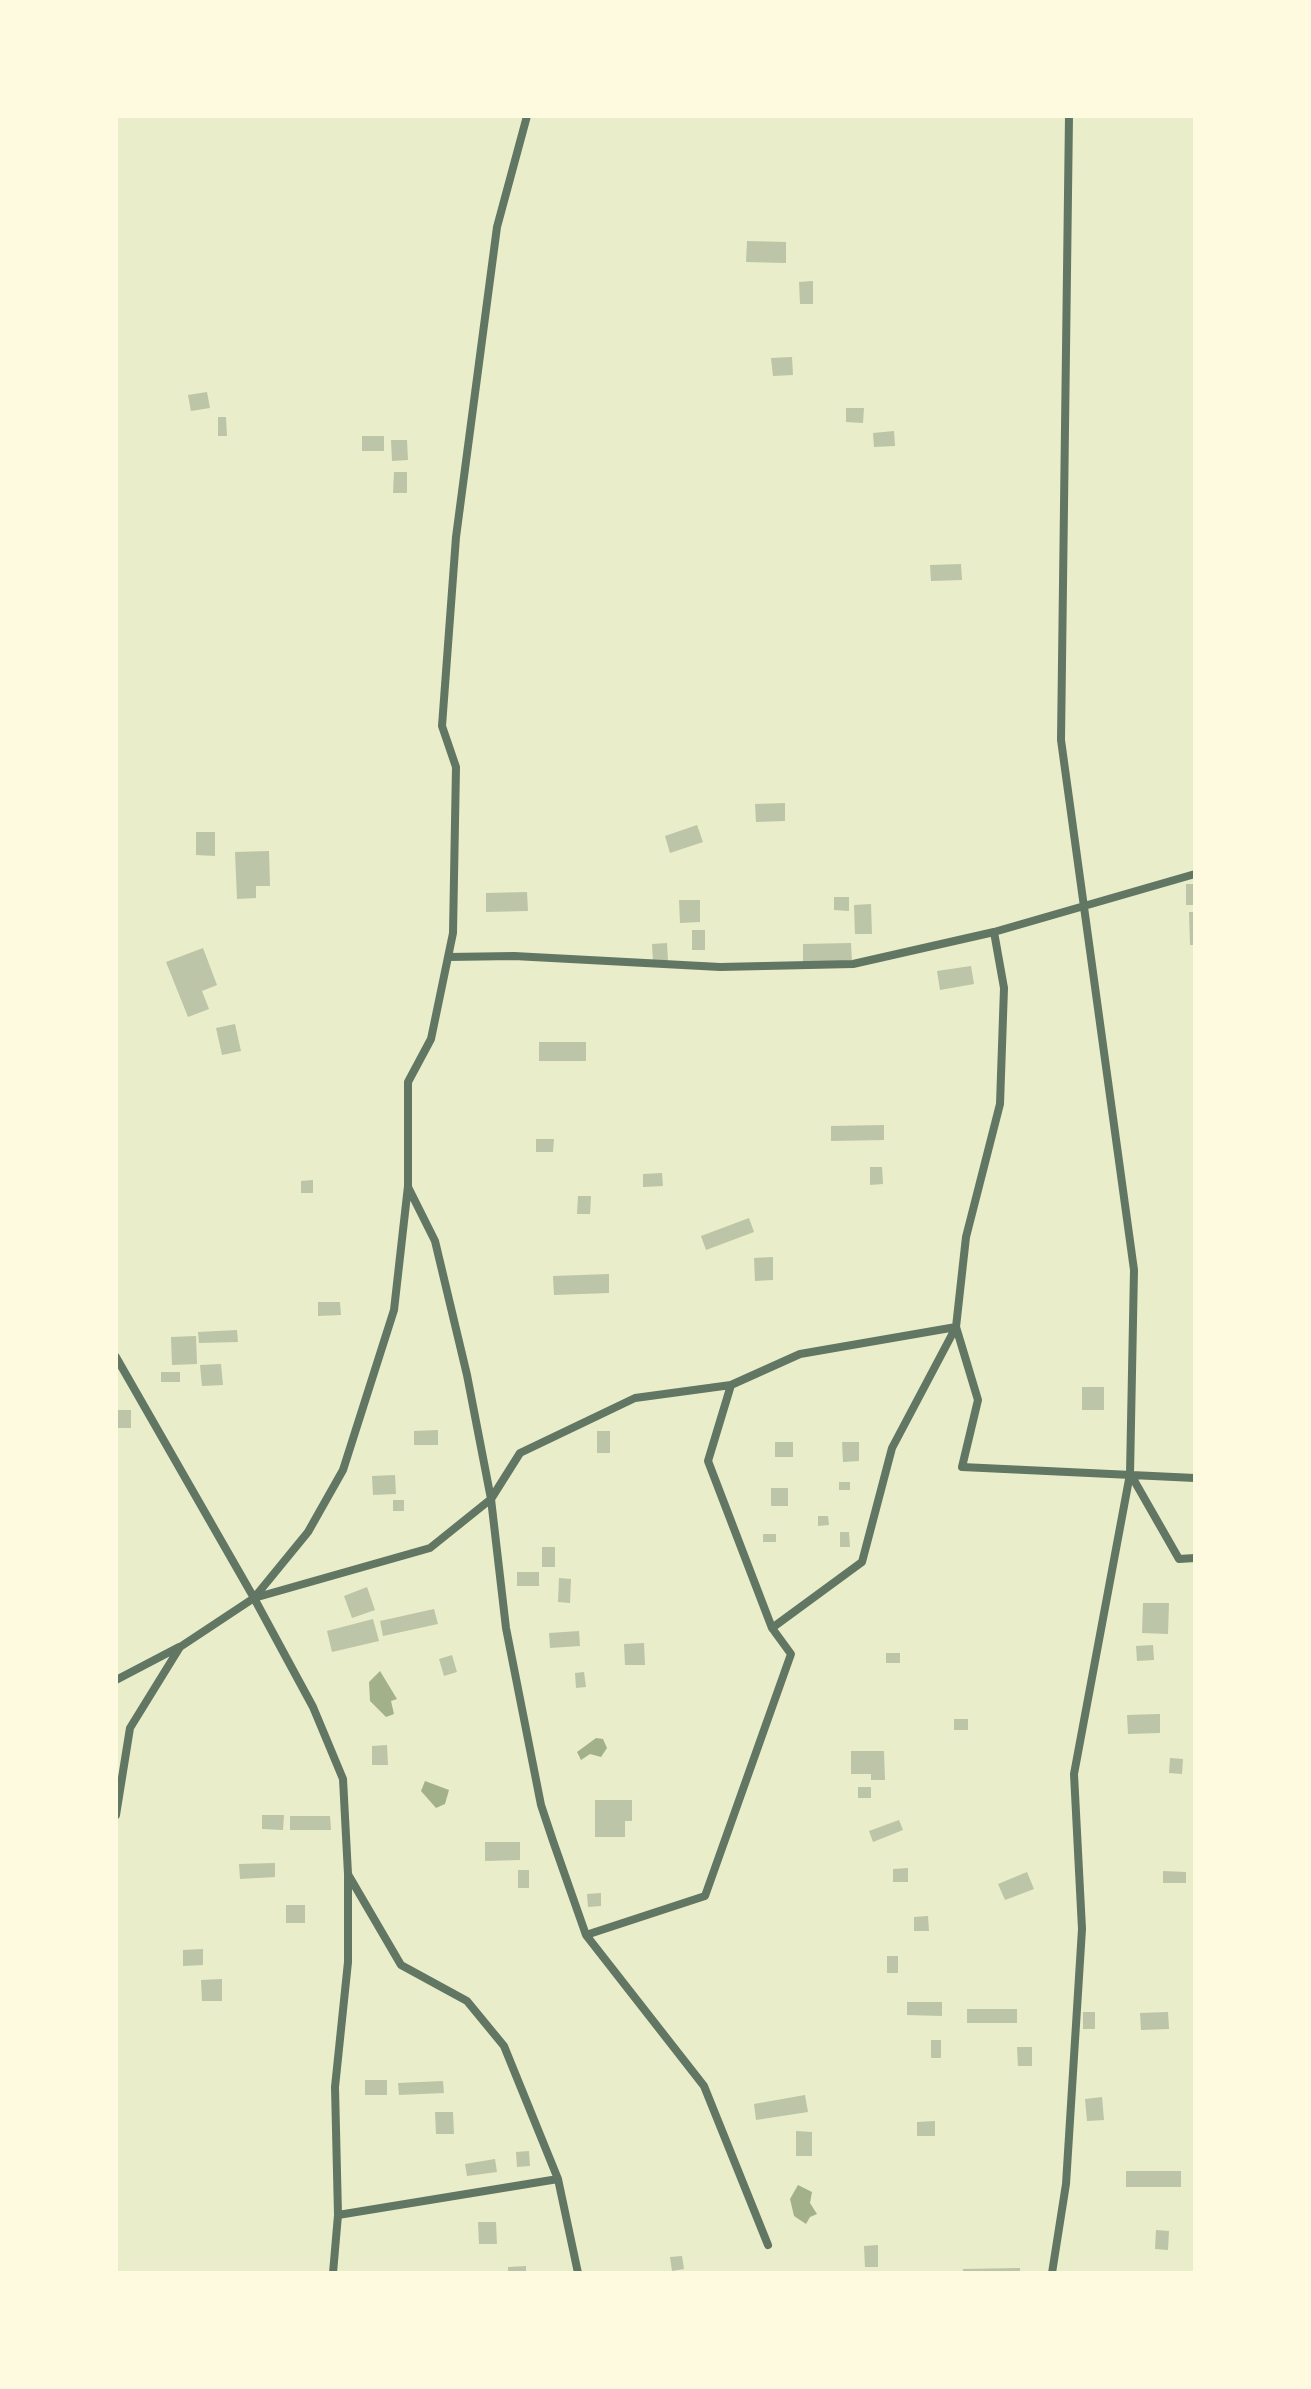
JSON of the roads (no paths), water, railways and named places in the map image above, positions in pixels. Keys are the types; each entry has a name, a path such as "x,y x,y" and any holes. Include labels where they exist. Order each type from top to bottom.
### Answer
{"street":[{"path":"116,1680 180,1647 254,1598 308,1532 343,1470 394,1310 408,1186 408,1082 431,1039 453,933 456,767 442,726 456,537 497,227 527,116"},
{"path":"1052,2273 1066,2184 1082,1929 1074,1774 1130,1474 1134,1270 1061,740 1069,116"},
{"path":"448,957 514,956 720,967 853,964 994,932 1195,874"},
{"path":"772,1628 862,1562 892,1448 956,1327 966,1237 1000,1104 1004,988 994,932"},
{"path":"408,1186 435,1241 467,1375 491,1499 506,1628 541,1805 586,1935 704,2086 768,2245"},
{"path":"956,1327 978,1400 962,1467 1195,1478"},
{"path":"254,1598 430,1548 491,1499 520,1453 635,1398 731,1385 800,1354 956,1327"},
{"path":"116,1357 313,1707 343,1779 348,1874 348,1962 335,2087 338,2215 333,2273"},
{"path":"586,1935 705,1896 791,1654 772,1628 708,1461 731,1385"},
{"path":"1130,1474 1179,1559 1195,1558"},
{"path":"116,1815 130,1728 180,1647"},
{"path":"348,1874 401,1965 467,2001 504,2046 558,2179 578,2273"},
{"path":"338,2215 558,2179"}]}
